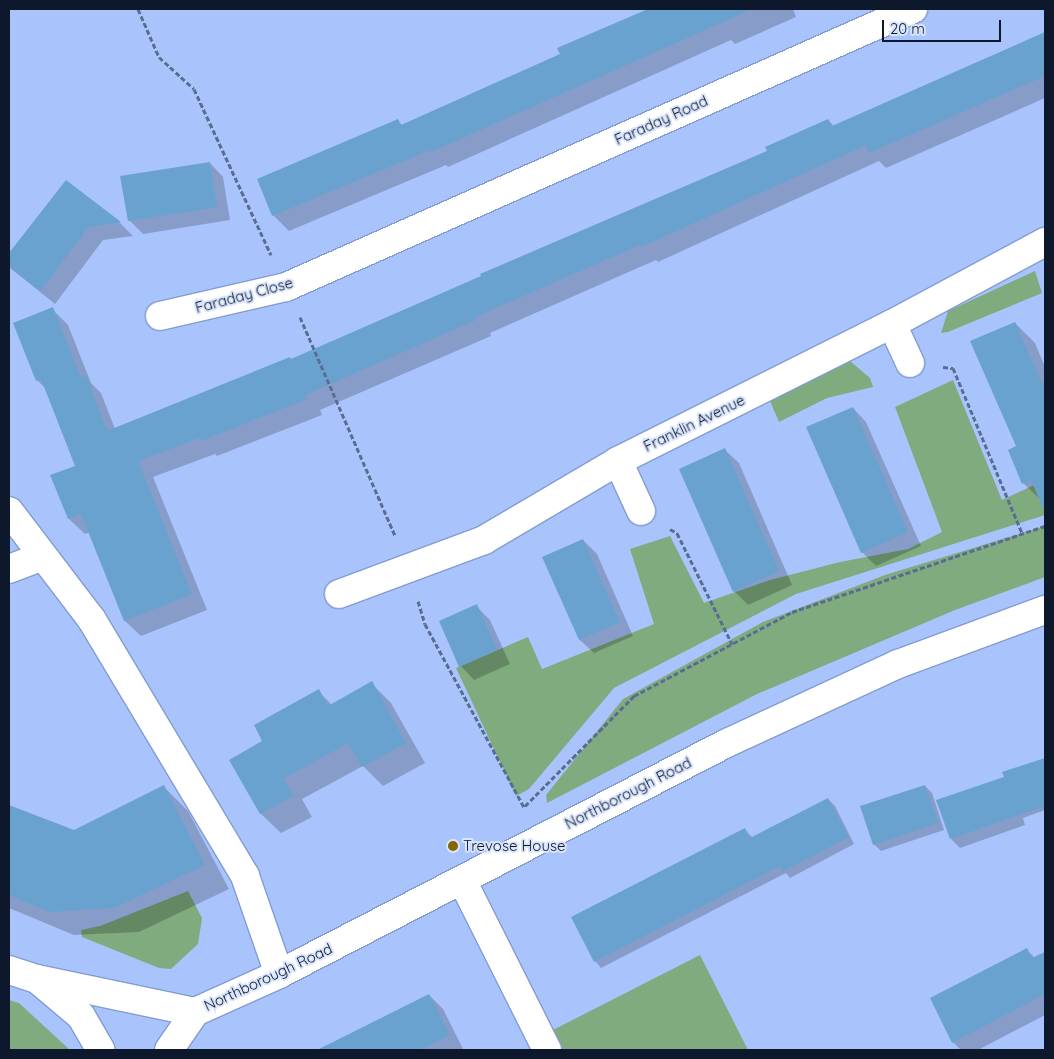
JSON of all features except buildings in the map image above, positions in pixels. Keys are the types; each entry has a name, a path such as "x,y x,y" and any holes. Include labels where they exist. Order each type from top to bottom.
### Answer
{"street":[{"name":"Faraday Road","path":"409,232 913,9"},
{"name":"Faraday Close","path":"160,316 286,286 409,232"},
{"name":"Franklin Avenue","path":"339,594 484,540 618,461 892,324 1045,242"},
{"path":"892,324 910,363"},
{"path":"618,461 641,512"},
{"path":"9,511 41,557 92,620 245,876 279,974"},
{"path":"9,569 41,557"},
{"name":"Northborough Road","path":"169,1050 195,1012 279,974 727,743 898,664 1045,610"},
{"path":"462,880 547,1050"},
{"name":"Northborough Road","path":"9,970 37,979 195,1012"},
{"path":"37,979 81,1016 101,1050"}],"path":[{"path":"138,9 159,57 194,88 286,286 394,534 425,624 524,807 539,839"},
{"path":"910,363 954,368 1022,533"},
{"path":"641,512 677,533 732,644"},
{"path":"524,807 634,696 792,612 1045,526"}],"green space":[{"path":"1035,271 1042,293 948,332 941,333 948,311"},
{"path":"850,361 870,378 873,387 827,398 779,422 770,401"},
{"path":"953,380 1002,500 1045,480 1045,515 796,594 614,688 529,789 516,796 456,668 528,637 542,669 654,624 630,549 670,536 704,603 770,580 840,562 908,549 942,532 895,407"},
{"path":"1045,526 1045,577 955,610 757,694 547,803 546,795 623,699 763,622 885,575"},
{"path":"188,891 202,918 198,944 171,969 159,968 82,937 81,930 100,926"},
{"path":"700,955 748,1050 561,1050 551,1031"},
{"path":"9,1000 19,1003 70,1050 9,1050"}],"place":[{"name":"Trevose House","path":"453,846"}]}
